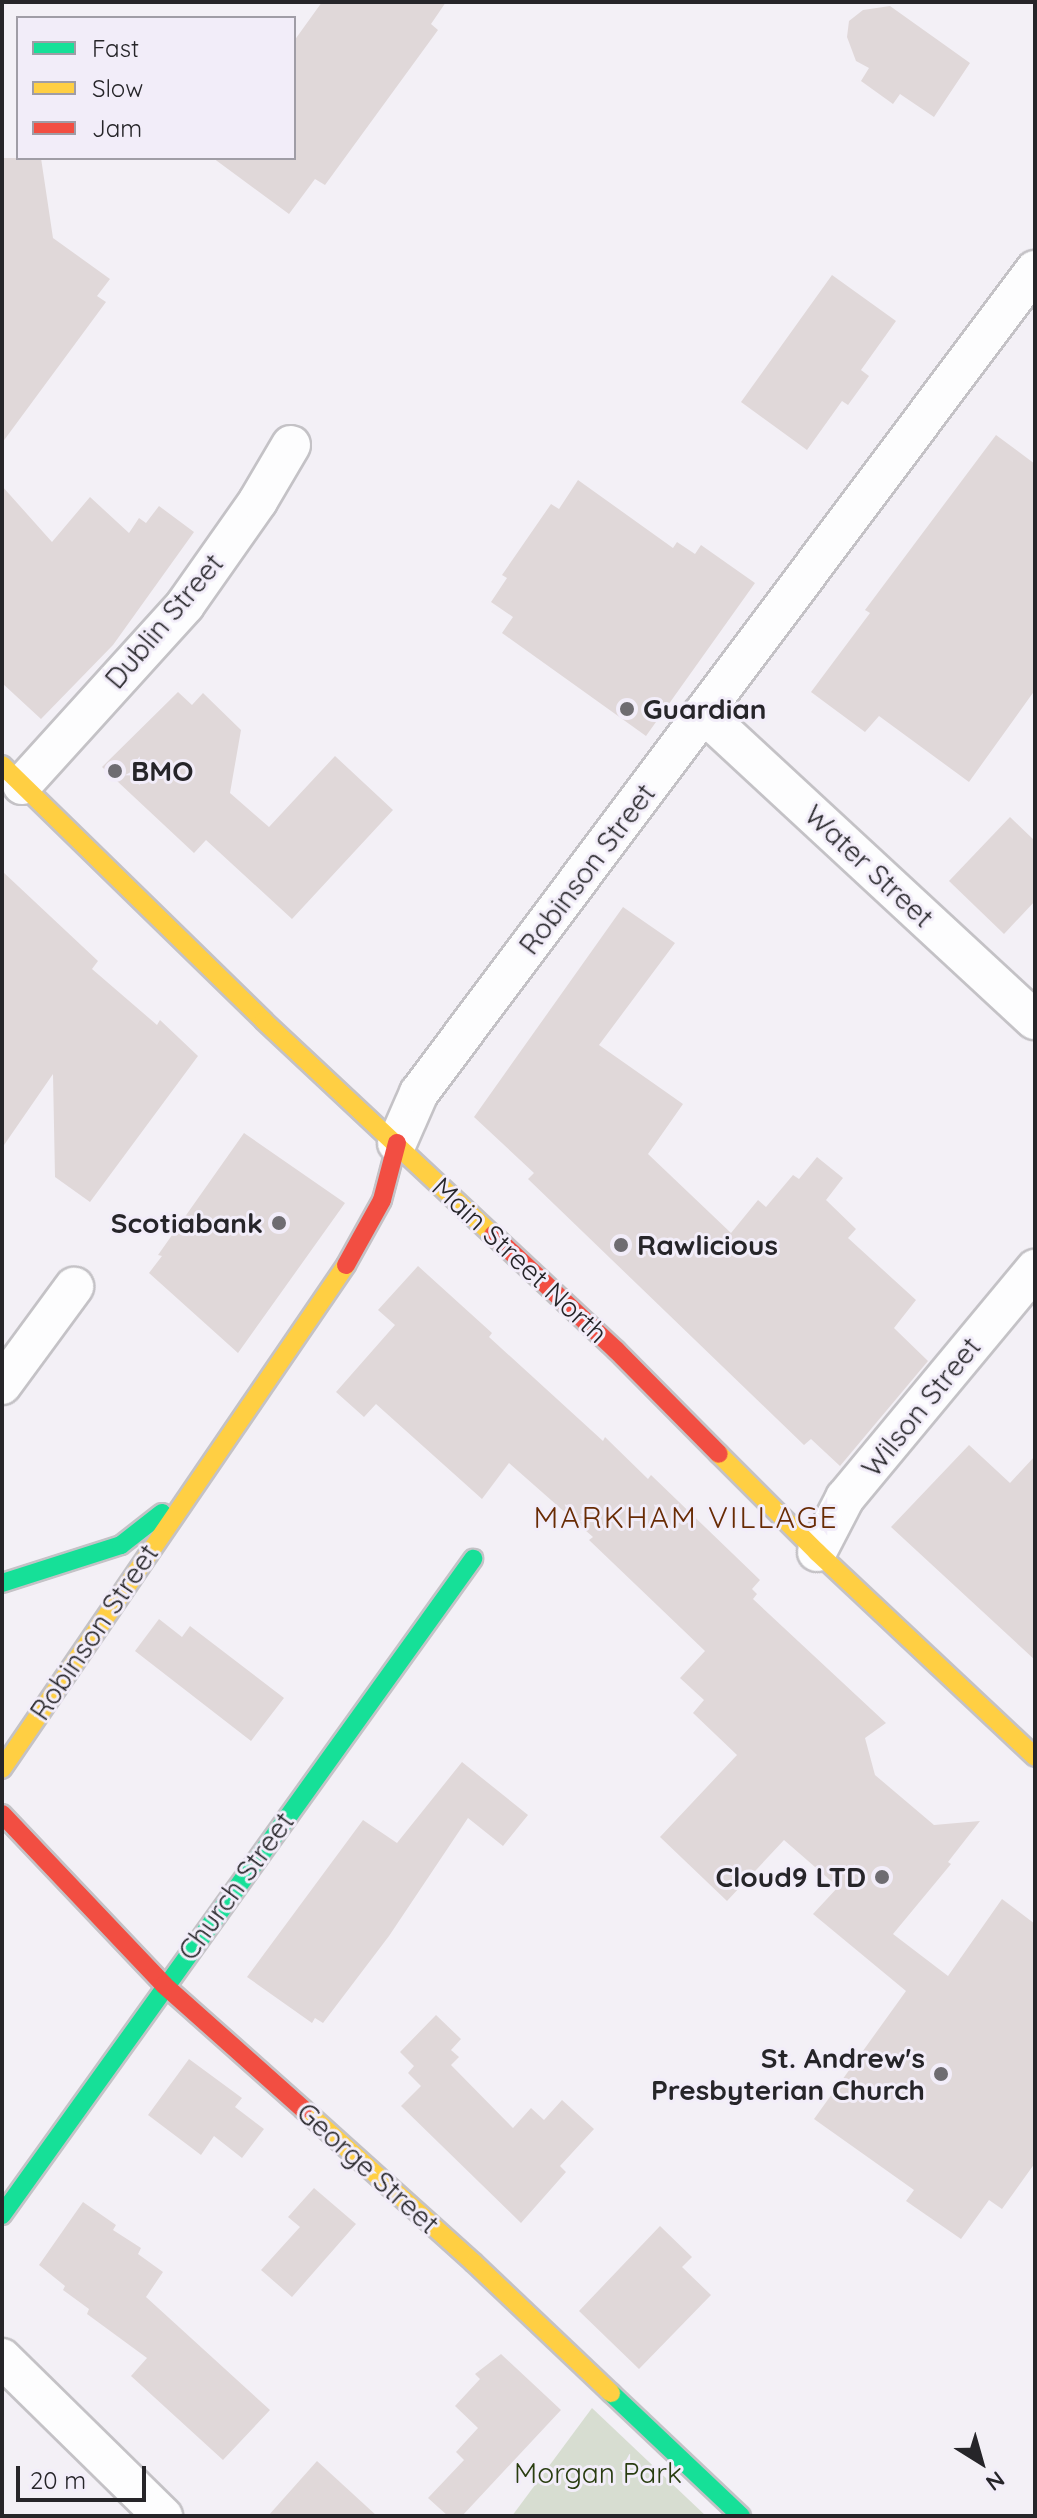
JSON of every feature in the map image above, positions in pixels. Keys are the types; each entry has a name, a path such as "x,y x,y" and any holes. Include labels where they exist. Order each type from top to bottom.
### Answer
{"street":[{"name":"Robinson Street","path":"2,1769 186,1495 353,1255 382,1200 397,1143 419,1093 703,713 1030,288"},
{"name":"Dublin Street","path":"12,775 185,605 258,501 291,445"},
{"name":"Water Street","path":"703,713 1035,1020"},
{"name":"Main Street North","path":"12,775 256,1013 616,1350 817,1552 1035,1757"},
{"name":"Wilson Street","path":"817,1552 845,1498 1035,1269"},
{"path":"2,1385 74,1287"},
{"name":"Robinson Street","path":"2,1583 121,1545 186,1495"},
{"name":"Church Street","path":"2,2215 164,1985 473,1559"},
{"name":"George Street","path":"2,1814 164,1985 474,2263 741,2516"},
{"path":"2,2358 163,2516"}],"green space":[{"name":"Morgan Park","path":"592,2408 706,2516 512,2516"}],"building":[{"path":"322,2 446,2 431,24 438,30 325,185 315,179 289,214 216,160 296,160 296,38"},
{"path":"890,6 970,63 934,117 900,94 893,104 861,81 869,68 856,61 847,37 849,21 863,10"},
{"path":"2,158 41,160 53,238 110,279 97,296 106,302 2,443"},
{"path":"832,275 896,321 861,370 869,376 848,405 842,401 807,450 741,402"},
{"path":"996,435 1035,464 1035,690 969,782 879,716 865,732 811,692 870,613 865,610"},
{"path":"578,480 673,548 677,542 695,554 701,545 755,583 646,736 502,633 513,617 491,602 507,578 502,575 551,504 559,509"},
{"path":"2,486 52,542 90,497 129,533 139,518 146,523 159,506 194,532 113,645 41,719 2,683"},
{"path":"178,692 192,705 203,693 241,730 230,793 269,827 335,756 393,810 292,919 206,840 194,853 102,767"},
{"path":"1010,817 1035,841 1035,901 1004,934 949,881"},
{"path":"2,871 98,961 92,969 157,1025 160,1020 198,1056 90,1202 55,1177 53,1074 2,1148"},
{"path":"623,907 675,943 599,1045 683,1104 648,1154 731,1233 758,1200 766,1207 793,1175 799,1179 817,1157 843,1178 826,1200 856,1229 848,1238 916,1300 894,1328 928,1361 840,1466 811,1439 804,1445 528,1179 534,1173 474,1117"},
{"path":"244,1133 345,1203 238,1353 149,1273 162,1256 158,1255"},
{"path":"418,1266 492,1333 489,1337 603,1441 605,1437 648,1479 651,1475 760,1580 752,1589 757,1594 753,1599 886,1723 865,1738 875,1775 934,1825 980,1821 948,1862 951,1864 893,1934 948,1976 1002,1899 1035,1924 1035,2163 1002,2209 989,2200 961,2239 906,2201 914,2190 814,2119 906,1991 813,1914 838,1887 784,1840 727,1901 660,1837 737,1755 693,1713 704,1700 680,1678 705,1651 589,1540 593,1537 509,1463 482,1499 376,1404 364,1417 336,1392 395,1325 378,1310"},
{"path":"969,1445 1010,1483 1035,1456 1035,1660 891,1527"},
{"path":"159,1619 182,1637 190,1626 284,1698 251,1741 135,1651"},
{"path":"462,1762 528,1815 503,1846 468,1818 389,1936 323,2023 315,2018 312,2023 247,1977 363,1820 397,1843"},
{"path":"436,2015 461,2039 451,2050 459,2057 451,2065 513,2128 531,2108 544,2120 562,2100 594,2129 560,2166 566,2172 521,2223 401,2106 421,2086 408,2073 414,2066 400,2052"},
{"path":"189,2059 242,2098 235,2107 264,2129 242,2158 214,2136 201,2155 148,2115"},
{"path":"314,2188 356,2224 292,2297 261,2270 300,2227 288,2217"},
{"path":"83,2202 116,2225 113,2230 141,2248 138,2254 163,2272 146,2297 270,2410 223,2460 131,2376 147,2358 87,2314 89,2309 63,2290 65,2286 39,2265"},
{"path":"660,2226 692,2257 682,2267 711,2295 639,2369 579,2311"},
{"path":"501,2354 561,2410 462,2516 448,2516 428,2498 464,2460 456,2452 478,2428 455,2406 480,2379 475,2374"},
{"path":"317,2461 377,2516 268,2516"}],"traffic: fast":[{"path":"2,1583 121,1545 162,1513"},
{"path":"2,2215 473,1559"},
{"path":"611,2393 741,2516"}],"traffic: slow":[{"path":"2,765 264,1021 493,1235"},
{"path":"2,1769 346,1265"},
{"path":"719,1454 817,1552 1035,1757"},
{"path":"303,2109 474,2263 611,2393"}],"traffic: jam":[{"path":"346,1265 382,1200 397,1143"},
{"path":"493,1235 616,1350 719,1454"},
{"path":"2,1814 164,1985 303,2109"}],"place":[{"name":"Guardian","path":"627,709"},
{"name":"BMO","path":"115,771"},
{"name":"Scotiabank","path":"279,1223"},
{"name":"Rawlicious","path":"621,1245"},
{"name":"Cloud9 LTD","path":"882,1877"},
{"name":"St. Andrew's Presbyterian Church","path":"941,2074"}],"district":[{"name":"MARKHAM VILLAGE","path":"686,1517"}]}
